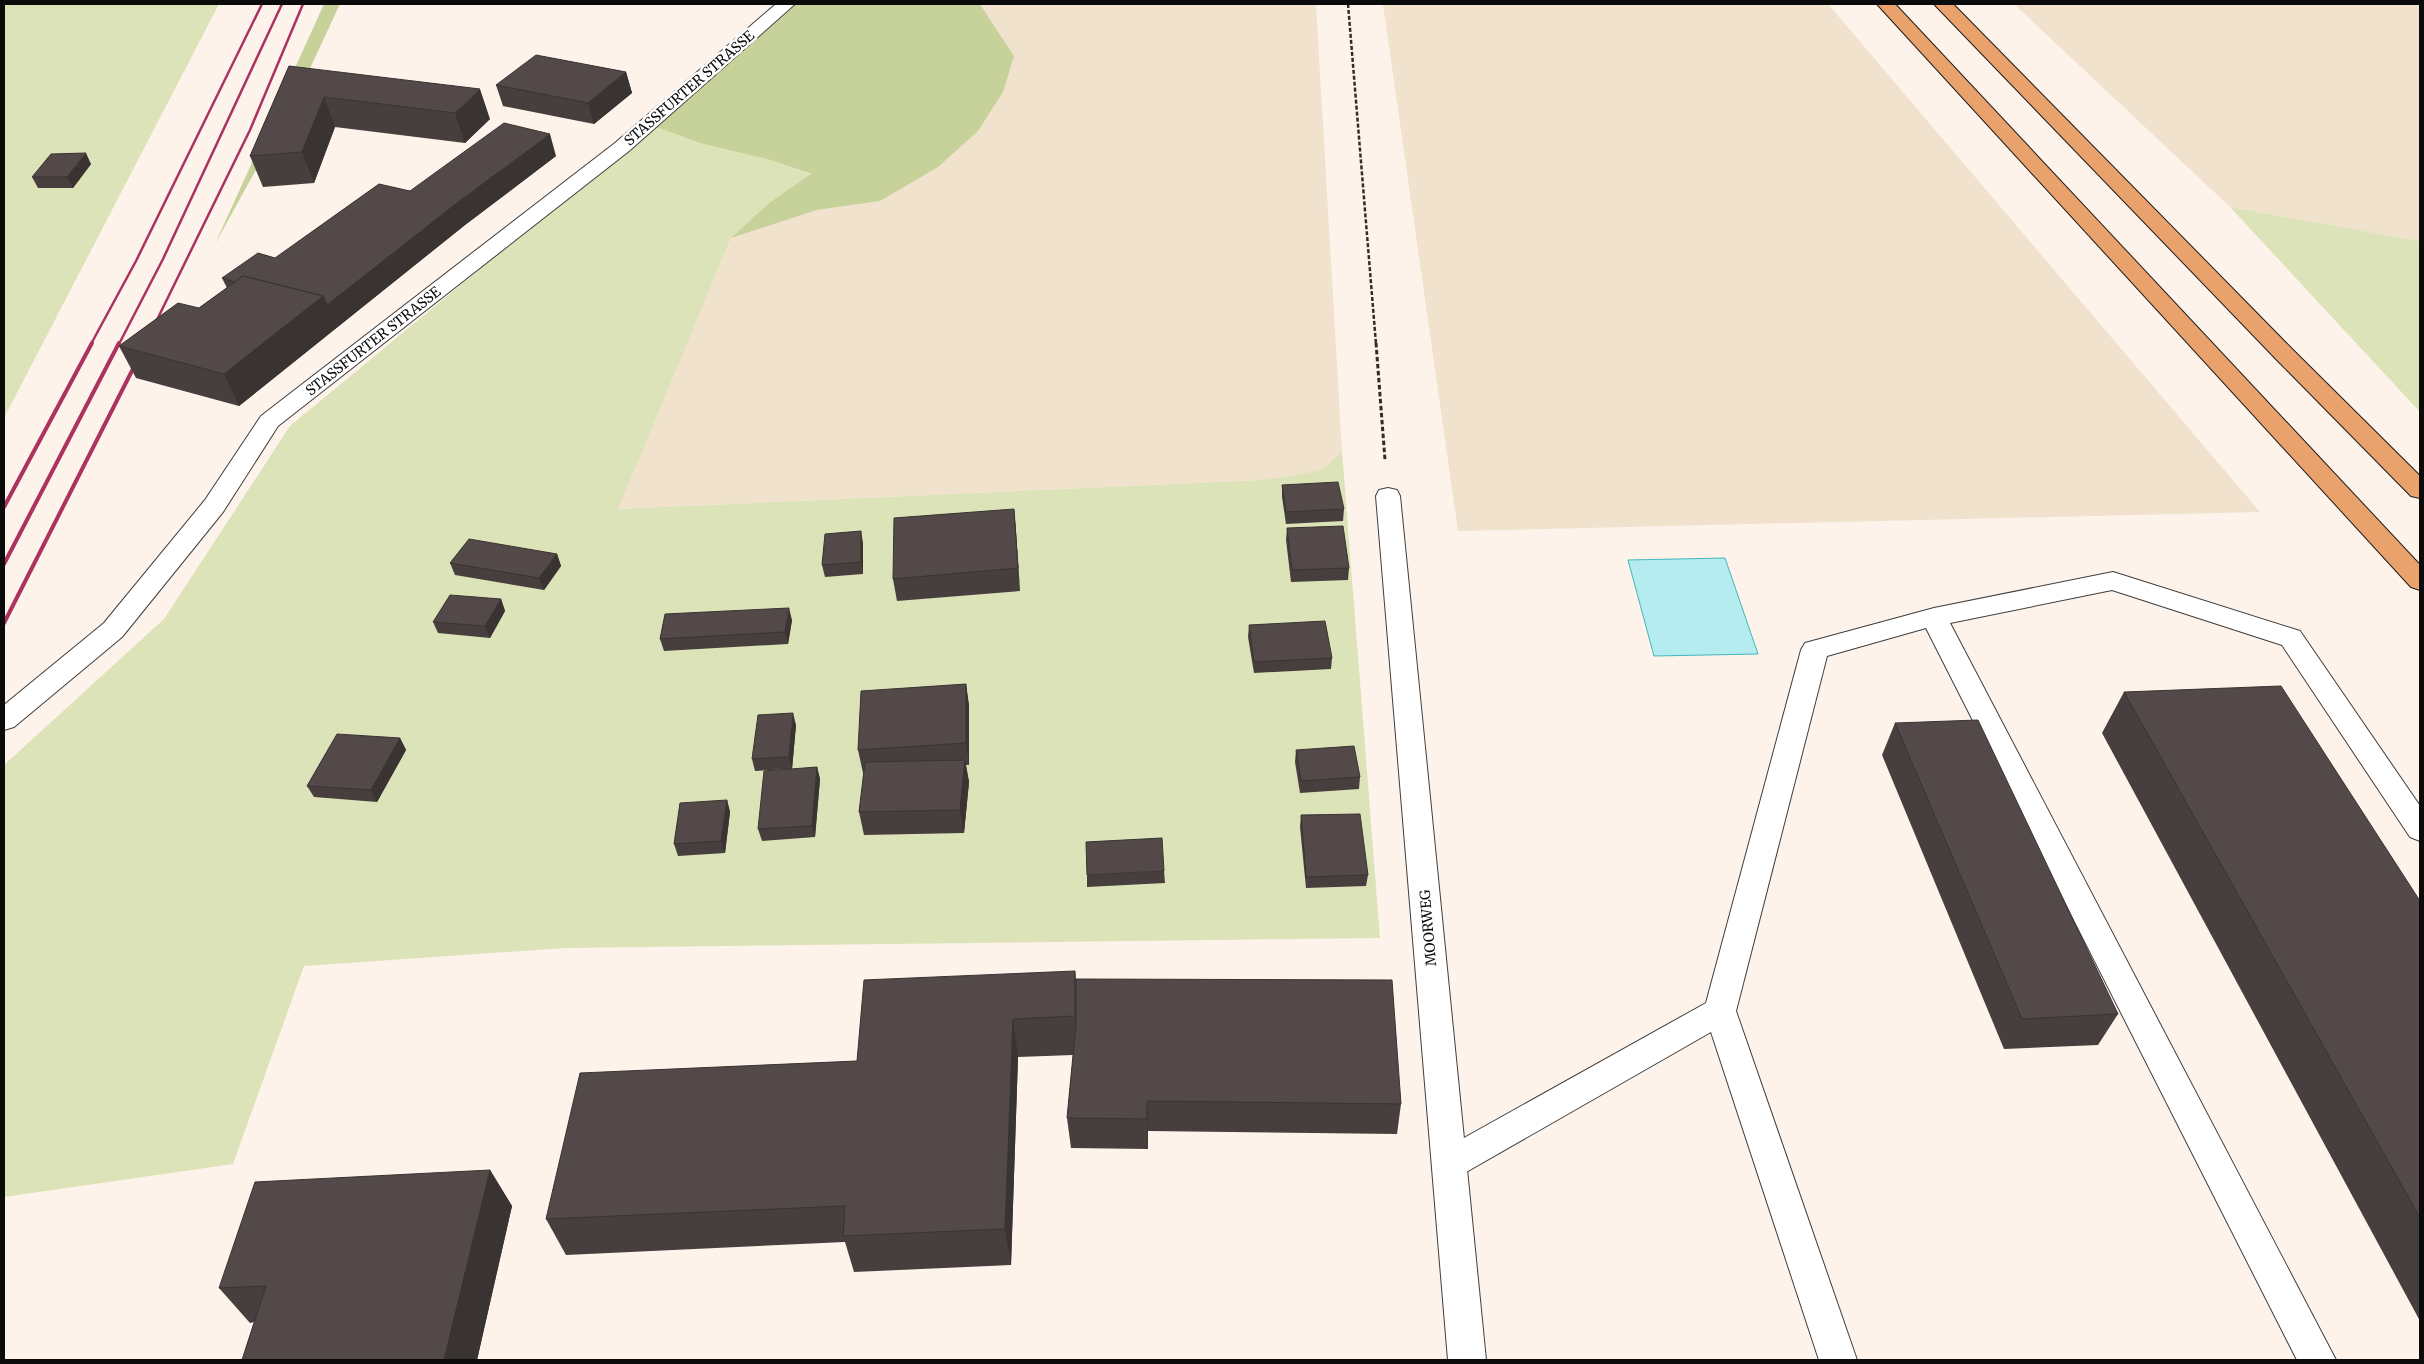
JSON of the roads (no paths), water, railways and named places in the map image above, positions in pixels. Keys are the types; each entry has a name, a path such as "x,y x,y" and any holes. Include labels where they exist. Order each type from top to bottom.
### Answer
{"main road":[{"path":"1886,4 2420,581"},
{"path":"1943,4 2286,356 2420,490"}],"street":[{"name":"STASSFURTER STRASSE","path":"4,720 113,630 214,506 269,421 622,146 786,4"},
{"name":"MOORWEG","path":"1388,496 1467,1360"},
{"path":"1838,1360 1720,1011 1815,650 1934,617 2113,580 2291,638 2420,829"},
{"path":"1934,617 2318,1360"},
{"path":"1449,1164 1720,1011"}],"water":[{"path":"1725,558 1758,654 1654,656 1628,560"}],"railway":[{"path":"91,344 136,261 262,4"},
{"path":"119,344 163,259 282,4"},
{"path":"153,328 250,130 303,4"},
{"path":"4,507 92,343"},
{"path":"4,564 119,343"},
{"path":"4,623 139,357"}]}
